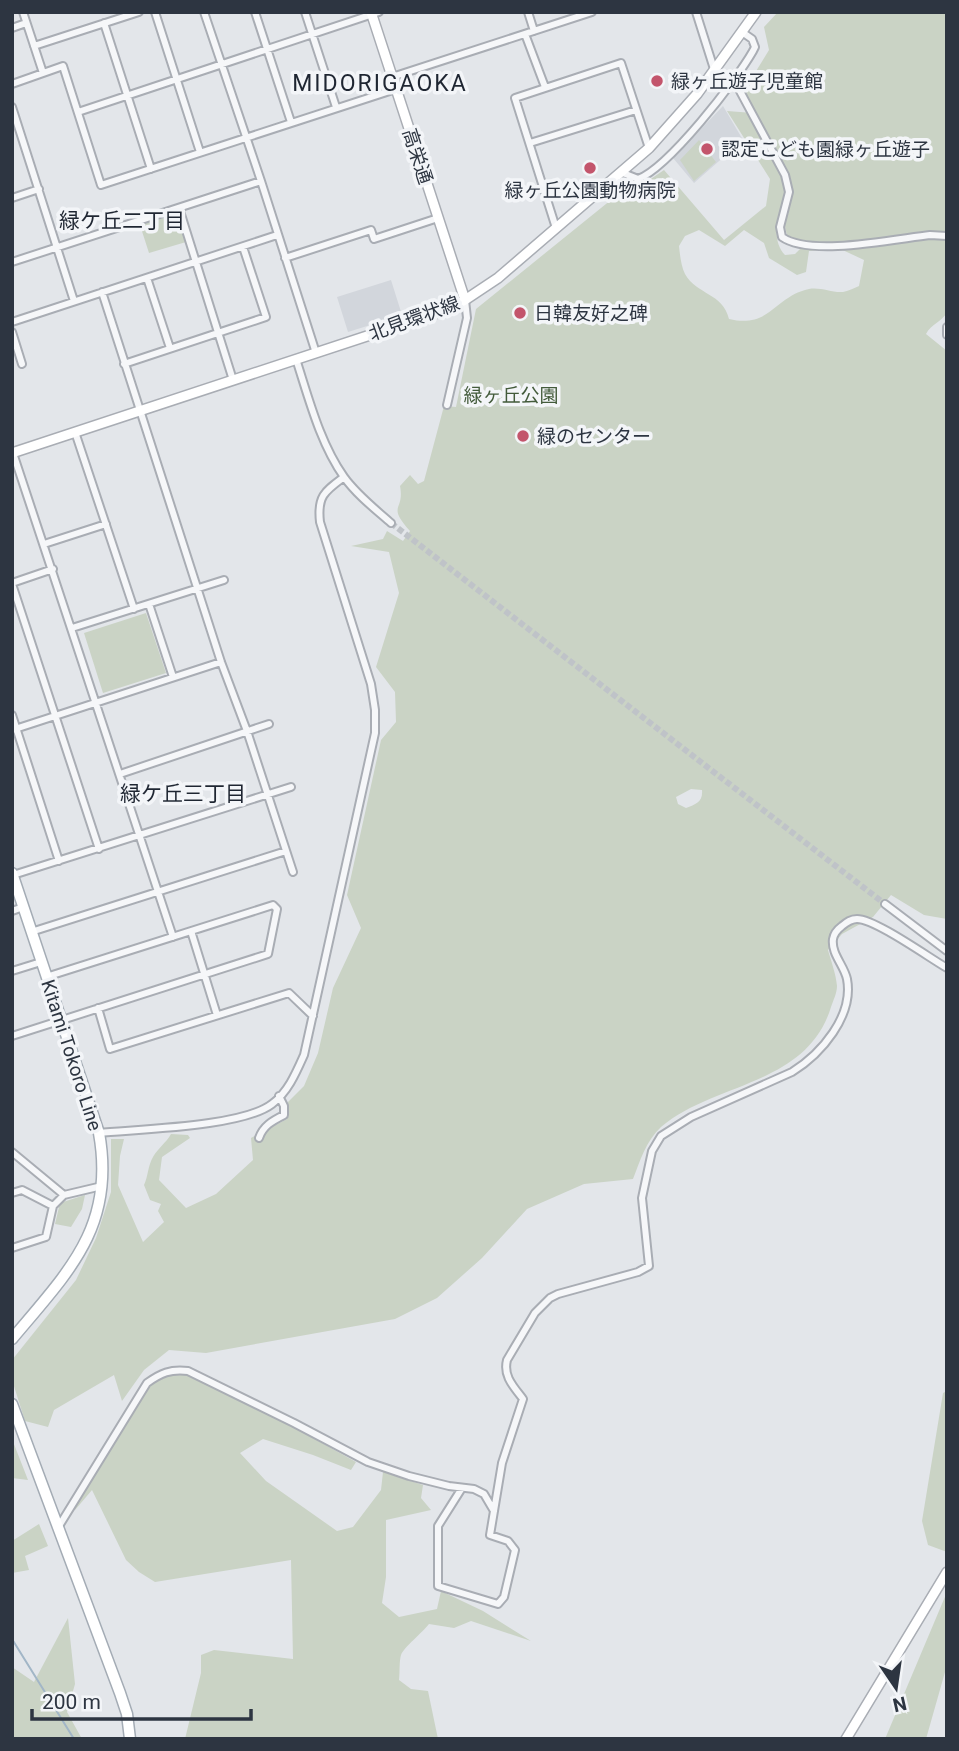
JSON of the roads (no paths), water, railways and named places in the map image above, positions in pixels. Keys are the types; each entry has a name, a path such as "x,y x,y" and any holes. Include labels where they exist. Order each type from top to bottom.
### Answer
{"main road":[{"name":"北見環状線","path":"13,453 446,310 465,300 498,278 649,148 697,94 756,12"},
{"name":"高栄通","path":"374,13 392,77 465,300"},
{"name":"Kitami Tokoro Line","path":"12,1339 78,1257 99,1209 103,1164 99,1133 13,874"},
{"path":"12,1404 120,1693 127,1714 130,1739"},
{"path":"846,1739 947,1572"}],"street":[{"path":"23,12 43,73"},
{"path":"34,46 139,12"},
{"path":"155,12 200,152"},
{"path":"204,12 316,354"},
{"path":"255,12 291,122"},
{"path":"305,12 336,107"},
{"path":"528,12 534,31"},
{"path":"392,77 592,12"},
{"path":"696,12 714,69"},
{"path":"78,112 374,13"},
{"path":"12,28 26,23"},
{"path":"104,23 151,169"},
{"path":"623,173 638,179 653,171 701,120 734,80 755,47 752,39 742,32"},
{"path":"525,34 545,87"},
{"path":"556,228 516,98 621,63 649,148"},
{"path":"12,84 63,66 101,185 396,89"},
{"path":"734,80 785,175 789,192 780,227 782,237 797,244 831,247 930,235 947,236"},
{"path":"12,107 74,301"},
{"path":"530,143 636,110"},
{"path":"12,262 261,181"},
{"path":"12,198 38,189"},
{"path":"179,208 233,380"},
{"path":"285,258 371,230 374,239 438,218"},
{"path":"12,321 277,235"},
{"path":"124,364 266,317 243,247"},
{"path":"147,278 170,348"},
{"path":"102,292 221,662 247,731 293,872"},
{"path":"447,405 467,318 465,300"},
{"path":"947,327 947,335"},
{"path":"12,332 22,364"},
{"path":"296,359 331,456 362,498 391,523"},
{"path":"75,432 134,609"},
{"path":"13,453 173,937"},
{"path":"99,1133 227,1121 253,1115 272,1104 292,1081 304,1055 375,733 371,684 320,522 318,508 328,488 344,477"},
{"path":"44,544 106,524"},
{"path":"53,569 12,583 99,849"},
{"path":"72,628 224,580"},
{"path":"149,604 173,677"},
{"path":"14,729 221,662"},
{"path":"12,715 14,729 60,861"},
{"path":"120,774 269,724"},
{"path":"13,874 291,787"},
{"path":"32,932 286,851"},
{"path":"885,904 947,951"},
{"path":"12,1036 268,954 277,909 273,905 46,977"},
{"path":"12,911 23,907"},
{"path":"462,1488 438,1526 438,1587 498,1604 504,1597 515,1550 508,1542 491,1535 502,1463 523,1399 508,1378 505,1368 535,1313 550,1298 638,1272 649,1266 642,1198 652,1151 668,1130 792,1072 821,1047 838,1025 847,994 847,977 836,957 833,940 838,930 849,921 858,919 873,923 947,968"},
{"path":"191,931 217,1016"},
{"path":"12,971 41,962"},
{"path":"98,1008 110,1049 289,993 313,1016"},
{"path":"259,1138 269,1123 284,1115 284,1106 279,1096"},
{"path":"12,1152 64,1195"},
{"path":"12,1248 46,1237 53,1206 64,1195 102,1186"},
{"path":"12,1193 22,1190 53,1206"},
{"path":"59,1526 142,1389 168,1370 188,1371 368,1462 409,1476 484,1494 494,1511"}],"waterway":[{"path":"12,1639 74,1739"}],"tunnel":[{"path":"391,523 885,904"}],"place":[{"name":"緑ヶ丘遊子児童館","path":"657,81"},
{"name":"認定こども園緑ヶ丘遊子","path":"707,149"},
{"name":"緑ヶ丘公園動物病院","path":"590,168"},
{"name":"日韓友好之碑","path":"520,313"},
{"name":"緑のセンター","path":"523,436"}],"district":[{"name":"MIDORIGAOKA","path":"380,83"},
{"name":"緑ケ丘二丁目","path":"122,221"},
{"name":"緑ケ丘三丁目","path":"183,794"}],"park label":[{"name":"緑ヶ丘公園","path":"511,395"}]}
